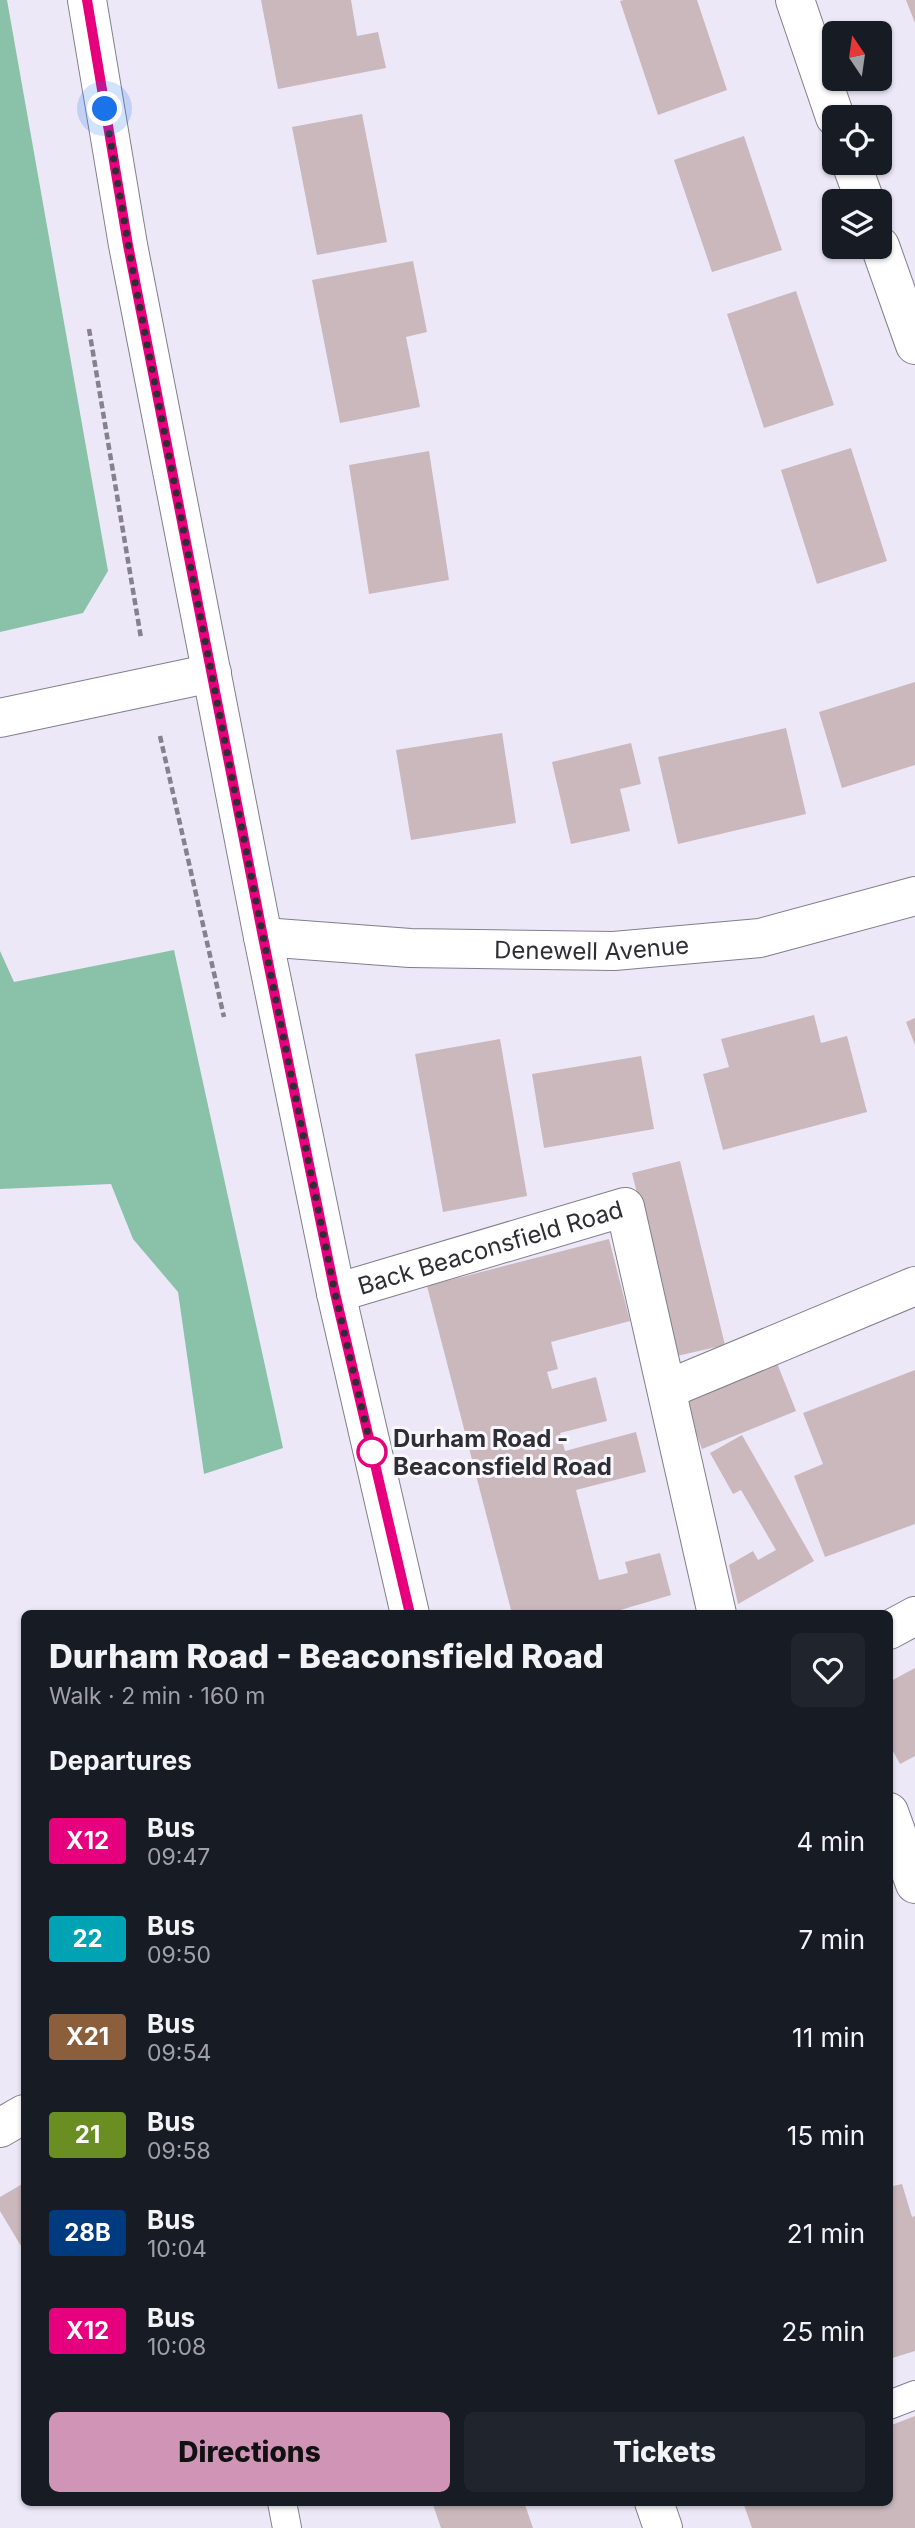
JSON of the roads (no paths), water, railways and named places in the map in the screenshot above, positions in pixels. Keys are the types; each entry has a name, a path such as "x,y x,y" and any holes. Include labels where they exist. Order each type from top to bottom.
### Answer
{"street":[{"path":"87,0 131,258 263,937 335,1293 409,1610"},
{"path":"795,0 831,105"},
{"path":"885,259 915,345"},
{"path":"0,718 212,673"},
{"name":"Denewell Avenue","path":"263,937 410,948 614,951 760,938 915,896"},
{"name":"Back Beaconsfield Road","path":"335,1293 625,1207 717,1610"},
{"path":"668,1389 915,1286"},
{"path":"893,1628 915,1616"},
{"path":"899,1820 915,1884"},
{"path":"0,2128 21,2116"},
{"path":"655,2506 663,2528"}],"lane":[{"path":"893,2403 915,2395"},
{"path":"283,2506 287,2528"}],"place":[{"name":"Durham Road - Beaconsfield Road","path":"372,1452"}]}
